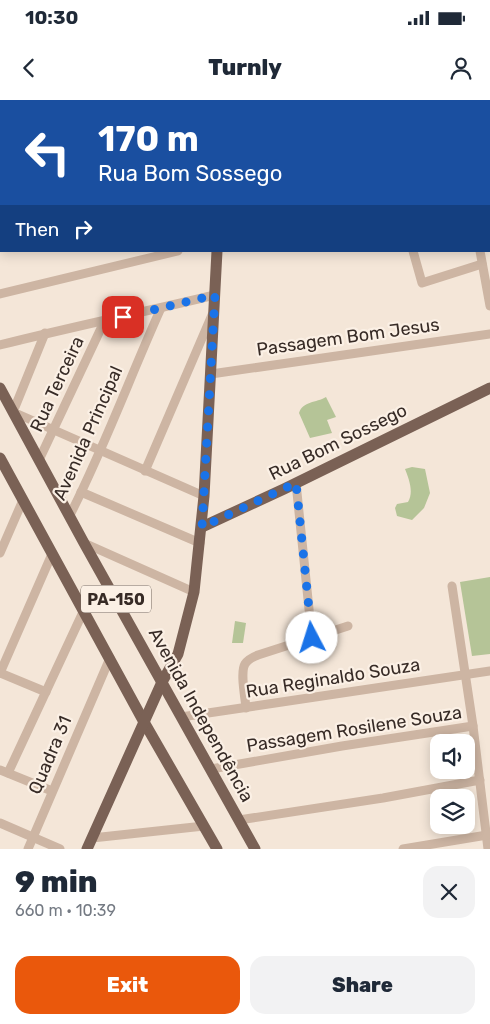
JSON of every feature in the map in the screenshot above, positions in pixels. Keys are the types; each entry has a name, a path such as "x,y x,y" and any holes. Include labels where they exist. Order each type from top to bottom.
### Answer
{"main road":[{"path":"90,844 162,682 178,654 194,592 202,527 217,252"},
{"name":"Avenida Independência","path":"0,388 84,543 255,849"},
{"name":"Rua Bom Sossego","path":"202,527 490,388"},
{"name":"PA-150","path":"0,458 144,722 217,849"},
{"path":"249,837 251,849"}],"street":[{"path":"0,294 174,252"},
{"path":"413,252 422,283 482,264"},
{"path":"480,252 490,306"},
{"path":"0,346 45,333 104,322 215,295"},
{"name":"Avenida Principal","path":"70,516 161,308"},
{"path":"145,471 214,310"},
{"name":"Rua Terceira","path":"39,460 104,322"},
{"path":"45,333 13,412 204,496"},
{"name":"Passagem Bom Jesus","path":"211,374 490,334"},
{"path":"296,483 312,638"},
{"path":"81,492 200,543"},
{"path":"0,552 23,500"},
{"path":"84,543 194,592"},
{"path":"46,692 0,672 52,554"},
{"path":"452,586 473,726 488,849"},
{"path":"52,791 4,771 46,692 84,610"},
{"path":"246,708 243,672 246,662 258,655 348,626"},
{"name":"Quadra 31","path":"28,849 110,658"},
{"name":"Rua Reginaldo Souza","path":"181,717 490,671"},
{"name":"Passagem Rosilene Souza","path":"211,769 473,726"},
{"path":"239,820 383,798 480,780"},
{"path":"0,823 60,849"},
{"path":"90,844 204,826"},
{"path":"404,849 487,835"}],"green space":[{"path":"326,397 336,417 327,420 332,433 310,438 299,413 307,404"},
{"path":"412,467 425,469 430,493 424,508 412,520 397,516 395,508 397,504 408,502 410,498 410,486 405,469"},
{"path":"490,577 490,654 472,656 460,582"},
{"path":"235,621 246,623 243,643 232,643"}],"route":[{"path":"123,317 215,295 202,527 296,483 312,638"}]}
